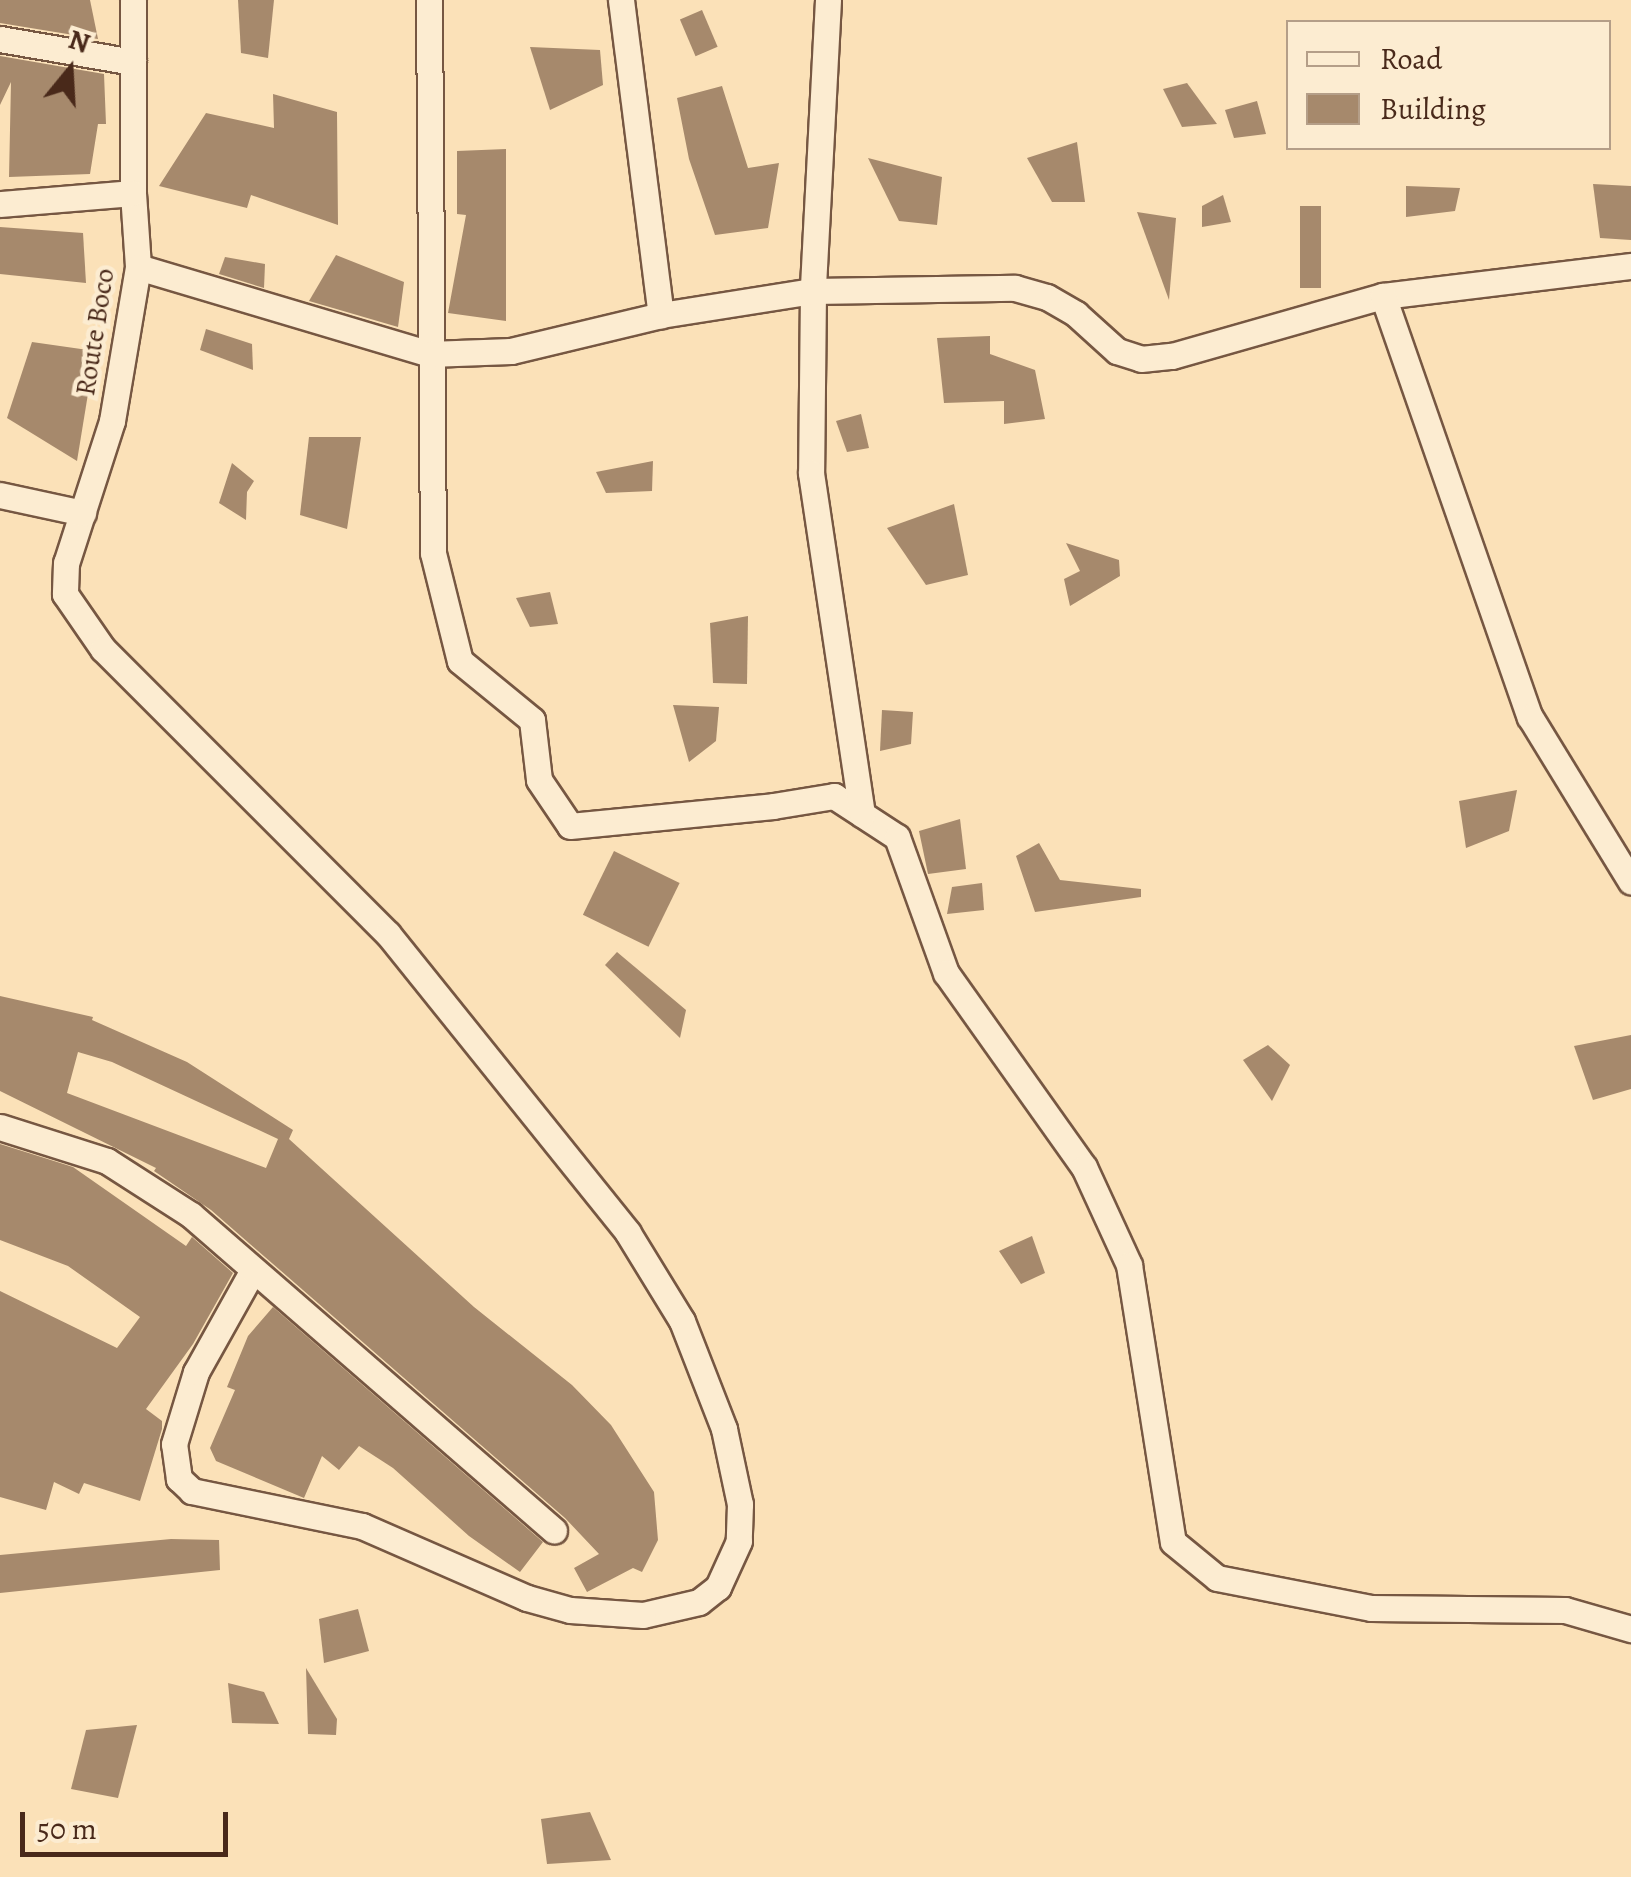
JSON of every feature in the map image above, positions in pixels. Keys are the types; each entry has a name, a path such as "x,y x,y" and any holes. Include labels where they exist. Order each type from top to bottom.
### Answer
{"street":[{"name":"Route Boco","path":"133,0 132,193 138,267 112,421 66,563 66,594 103,648 388,934 628,1233 682,1321 724,1429 740,1504 739,1541 718,1587 699,1602 643,1615 570,1610 527,1598 362,1526 192,1491 179,1479 174,1444 196,1372 253,1270"},
{"path":"429,0 434,553 460,661 532,720 539,780 570,826 773,806 834,796 897,837 946,972 1084,1167 1129,1264 1174,1542 1217,1578 1371,1608 1565,1610 1631,1629"},
{"path":"621,0 661,314"},
{"path":"828,0 813,292 811,474 862,814"},
{"path":"0,39 133,62"},
{"path":"0,204 132,193"},
{"path":"138,267 430,354 512,352 661,314 813,292 1015,288 1047,296 1076,314 1117,351 1141,359 1172,356 1383,296 1631,266"},
{"path":"1383,296 1530,717 1631,882"},
{"path":"0,495 83,513"},
{"path":"0,1127 106,1161 191,1215 554,1530"}],"building":[{"path":"0,0 90,0 98,39 0,23"},
{"path":"238,0 274,0 268,58 241,53"},
{"path":"702,10 718,47 696,56 680,19"},
{"path":"530,47 600,50 603,85 550,110"},
{"path":"0,56 104,74 106,124 98,124 90,174 9,177 11,82 0,105"},
{"path":"1187,83 1217,124 1182,127 1163,89"},
{"path":"722,86 748,168 779,163 768,228 715,235 689,159 677,98"},
{"path":"273,94 337,112 338,225 251,195 247,208 159,186 206,113 274,128"},
{"path":"1257,101 1266,134 1234,138 1225,110"},
{"path":"1077,142 1085,202 1052,202 1027,158"},
{"path":"506,149 506,321 448,313 466,215 457,214 457,151"},
{"path":"868,158 942,177 937,225 899,221"},
{"path":"1593,184 1631,186 1631,240 1600,238"},
{"path":"1406,186 1460,188 1455,211 1406,217"},
{"path":"1223,195 1231,222 1202,227 1202,206"},
{"path":"1300,206 1321,206 1321,288 1300,288"},
{"path":"1137,212 1176,218 1169,300"},
{"path":"0,227 83,233 86,283 0,274"},
{"path":"336,255 404,282 398,327 309,301"},
{"path":"225,257 265,264 264,288 219,274"},
{"path":"206,329 252,344 253,370 200,350"},
{"path":"990,336 990,354 1035,370 1045,419 1004,424 1004,401 944,403 937,338"},
{"path":"32,342 95,351 77,461 7,418"},
{"path":"861,414 869,448 847,452 836,421"},
{"path":"309,437 361,437 347,529 300,515"},
{"path":"653,461 652,491 606,493 596,472"},
{"path":"232,463 254,481 247,492 246,520 219,503"},
{"path":"954,504 968,575 926,585 887,528"},
{"path":"1066,543 1119,560 1120,576 1070,606 1064,579 1080,571"},
{"path":"550,592 558,624 530,627 516,598"},
{"path":"748,616 747,684 713,683 710,623"},
{"path":"673,705 719,707 716,741 689,762"},
{"path":"882,710 913,712 911,744 880,751"},
{"path":"1517,790 1509,831 1466,848 1459,801"},
{"path":"960,819 966,869 928,874 919,831"},
{"path":"1039,843 1060,880 1141,889 1141,897 1035,912 1016,856"},
{"path":"614,851 680,883 648,947 583,915"},
{"path":"982,883 984,910 947,914 952,887"},
{"path":"617,952 686,1010 680,1038 605,965"},
{"path":"0,996 93,1017 92,1020 187,1062 293,1130 289,1139 474,1307 572,1385 611,1425 654,1492 658,1540 642,1572 633,1568 587,1592 574,1568 599,1554 565,1518 211,1210 154,1171 156,1168 0,1091","holes":["78,1052 112,1062 278,1139 266,1168 67,1093"]},
{"path":"1631,1035 1631,1089 1593,1100 1574,1046"},
{"path":"1268,1045 1290,1065 1272,1101 1243,1060"},
{"path":"0,1144 73,1167 186,1246 192,1237 233,1273 193,1344 146,1409 162,1421 162,1429 140,1501 84,1483 79,1494 54,1482 46,1510 0,1497 0,1291 117,1348 140,1317 68,1266 0,1240"},
{"path":"1032,1236 1045,1273 1021,1284 999,1251"},
{"path":"273,1307 543,1542 520,1572 469,1536 393,1468 359,1446 339,1470 322,1456 304,1498 216,1461 210,1448 235,1390 227,1387 248,1336"},
{"path":"171,1539 219,1540 220,1570 0,1593 0,1555"},
{"path":"358,1609 369,1651 324,1663 319,1619"},
{"path":"306,1668 337,1719 336,1735 308,1734"},
{"path":"228,1683 264,1692 279,1724 232,1723"},
{"path":"137,1725 118,1798 71,1789 86,1730"},
{"path":"590,1812 611,1860 547,1864 541,1819"}]}
